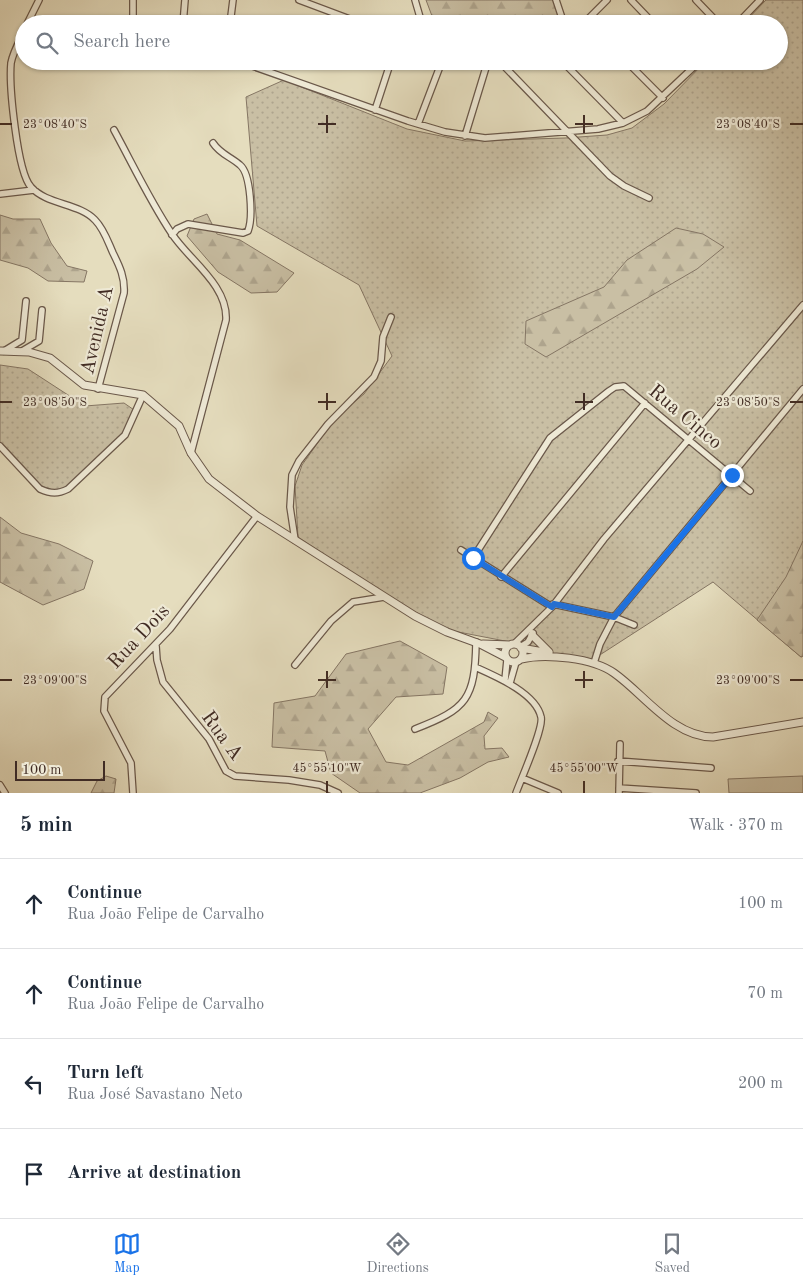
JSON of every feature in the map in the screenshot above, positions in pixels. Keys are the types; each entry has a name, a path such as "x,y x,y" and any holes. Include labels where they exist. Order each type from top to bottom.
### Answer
{"street":[{"path":"32,15 39,0"},
{"path":"133,0 133,15"},
{"path":"184,15 186,0"},
{"path":"231,15 233,0"},
{"path":"300,0 339,15"},
{"path":"415,0 419,15"},
{"path":"556,0 561,15"},
{"path":"593,15 607,0"},
{"path":"631,0 645,15"},
{"path":"696,0 710,15"},
{"path":"746,15 760,0"},
{"path":"0,194 34,190 23,174 12,104 12,60 15,53"},
{"path":"263,70 418,124 465,136 497,138 607,128 622,123 647,111 663,98 689,70"},
{"path":"375,110 388,70"},
{"path":"418,124 439,70"},
{"path":"465,136 485,70"},
{"path":"508,70 567,132 619,182 649,198"},
{"path":"571,70 622,123"},
{"path":"635,70 663,98"},
{"path":"114,130 172,236 208,277 222,299 226,312 191,453"},
{"path":"172,236 177,229 188,224 243,233 248,231 249,188 246,175 240,165 218,150 213,143"},
{"name":"Avenida A","path":"34,190 96,220 121,270 124,294 98,389"},
{"path":"2,351 22,340 26,301"},
{"path":"516,646 553,606 604,539 803,305"},
{"path":"22,351 39,341 42,310"},
{"path":"295,540 290,498 292,475 298,460 328,424 374,377 381,361 383,338 391,317"},
{"path":"2,351 22,351 50,358 78,381 98,389 121,390 143,395 170,416 179,426 191,453 209,479 257,516 414,616 447,632 478,643 506,659 518,661 537,656 555,656"},
{"name":"Rua Cinco","path":"473,558 550,438 615,387 624,386 750,491"},
{"path":"594,663 600,644 614,617 803,389"},
{"path":"0,446 40,490 48,493 61,492 68,488 125,435 143,395"},
{"path":"501,577 645,403"},
{"name":"Rua Dois","path":"133,793 131,763 104,711 104,697 156,646 257,516"},
{"path":"460,550 501,577 553,606 614,617 634,625"},
{"path":"295,665 331,620 352,602 384,597"},
{"path":"507,682 506,648 528,642 536,624"},
{"path":"532,635 543,648 555,656"},
{"path":"478,643 516,646 594,663 613,672 673,722 697,735 713,737 803,722"},
{"path":"415,729 458,709 470,687 478,643"},
{"name":"Rua A","path":"156,646 158,665 163,682 209,739 226,771 230,774 320,785 338,793"},
{"path":"507,682 523,654 516,646"},
{"path":"475,667 507,682 533,704 542,718 516,793"},
{"path":"620,744 618,762 619,790 696,793"},
{"path":"618,762 711,768"},
{"path":"522,778 558,793"},
{"path":"0,785 5,793"}],"green space":[{"path":"426,0 556,0 561,15 432,15"},
{"path":"766,0 803,0 803,656 801,657 713,582 592,660 549,653 505,641 448,630 388,597 298,537 295,486 302,465 336,417 364,394 392,356 359,285 257,226 246,97 284,80 407,129 465,141 607,135 632,128 664,104 697,70 788,70 788,15 752,15"},
{"path":"207,214 217,234 240,240 294,273 277,292 251,293 218,272 187,236 194,219"},
{"path":"0,215 13,219 40,219 51,243 67,266 87,271 84,282 48,281 28,268 0,260"},
{"path":"676,228 703,234 724,247 697,269 546,357 525,344 526,321 604,287 627,260"},
{"path":"0,365 28,369 85,406 124,403 137,412 125,435 68,489 55,493 29,479 0,447"},
{"path":"0,517 21,533 59,544 93,561 84,589 43,605 0,582"},
{"path":"803,541 803,656 801,657 757,620 786,577"},
{"path":"400,641 447,667 443,694 396,697 368,729 386,762 408,765 484,722 488,712 498,718 484,736 485,749 502,748 509,757 488,762 460,778 420,793 360,793 331,773 325,751 272,747 274,703 315,696 346,654"},
{"path":"106,776 116,779 114,793 91,793 97,781"},
{"path":"803,776 803,793 729,793 728,779"}],"route":[{"path":"473,558 552,607 554,604 614,617 732,475"}]}
